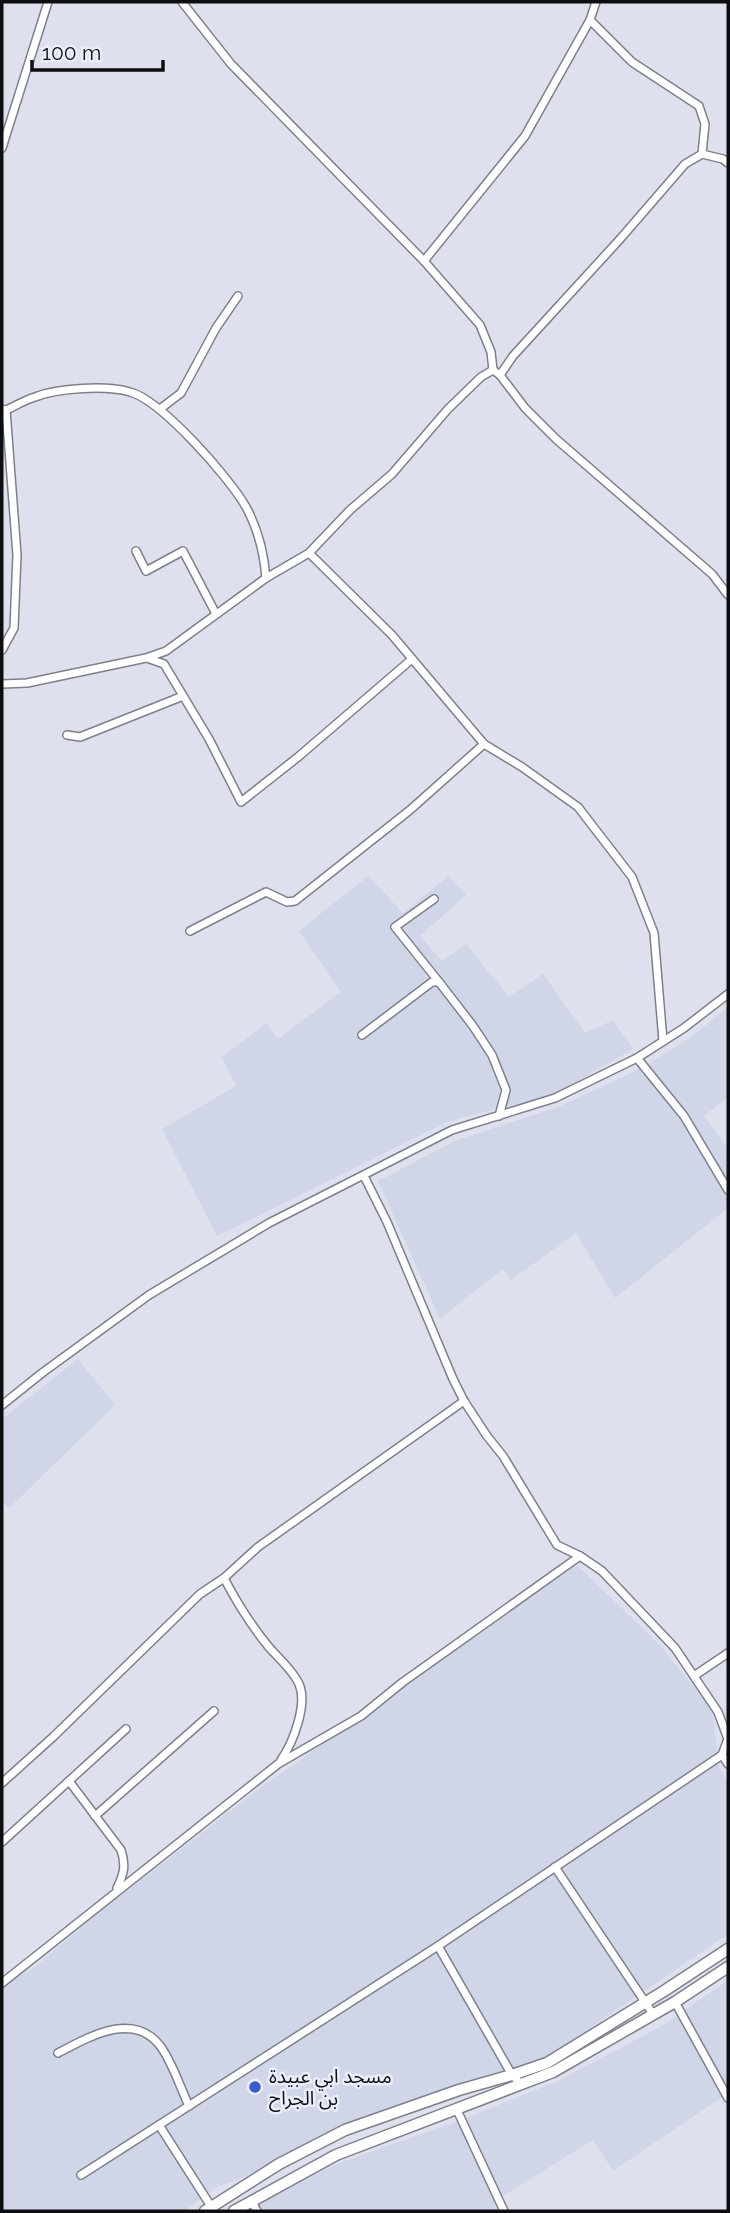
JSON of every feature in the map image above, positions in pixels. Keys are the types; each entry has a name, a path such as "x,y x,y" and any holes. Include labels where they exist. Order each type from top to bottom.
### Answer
{"main road":[{"path":"211,2210 279,2164 345,2130 547,2063 728,1949"},
{"path":"234,2211 254,2206 336,2155 554,2072 675,2002 728,1967"}],"street":[{"path":"2,148 48,2"},
{"path":"182,2 231,64 424,261 480,325 497,373 525,408 556,439 712,574 728,595"},
{"path":"424,261 525,136 590,20 596,2"},
{"path":"590,20 632,62 699,106 705,124 702,154"},
{"path":"2,684 27,683 146,658 166,651 266,578 309,554 350,510 392,474 456,401 481,377 497,373 621,239 685,164 702,154 726,159"},
{"path":"160,409 181,393 216,328 238,296"},
{"path":"2,650 14,628 17,555 4,410 36,396 86,388 116,388 134,393 160,409 232,487 246,507 264,550 266,578"},
{"path":"136,551 146,571 183,551 216,614"},
{"path":"309,554 392,635 484,744 522,766 578,807 632,877 654,933 663,1041"},
{"path":"146,658 164,664 209,739 241,802 412,659"},
{"path":"67,735 80,737 183,696"},
{"path":"190,931 266,892 287,902 295,901 410,810 484,744"},
{"path":"434,899 395,928 473,1026 492,1055 506,1090 499,1116"},
{"path":"362,1035 432,982 439,982"},
{"path":"2,1405 149,1295 269,1223 452,1130 555,1098 638,1058 728,993"},
{"path":"638,1058 684,1116 728,1190"},
{"path":"81,2175 438,1946 722,1755 727,1739 718,1712 666,1638 602,1571 557,1545 503,1456 464,1401 387,1222 364,1176"},
{"path":"2,1783 200,1594 224,1578 258,1547 464,1401"},
{"path":"2,1983 278,1764 361,1716 412,1675 580,1556"},
{"path":"224,1578 252,1626 301,1687 297,1730 278,1764"},
{"path":"694,1676 728,1653"},
{"path":"95,1815 214,1711"},
{"path":"2,1842 126,1729"},
{"path":"722,1755 728,1765"},
{"path":"69,1781 121,1850 124,1861 123,1875 115,1892"},
{"path":"555,1867 647,2001 653,2014"},
{"path":"438,1946 512,2076 521,2084"},
{"path":"675,2002 728,2098"},
{"path":"58,2053 105,2029 128,2028 146,2034 160,2047 189,2106"},
{"path":"457,2110 504,2211"},
{"path":"159,2125 211,2210"}],"shaded area":[{"path":"368,876 403,913 448,876 466,895 420,936 442,961 466,944 509,997 543,974 585,1033 613,1020 633,1049 555,1094 449,1121 217,1236 162,1129 236,1086 222,1057 267,1023 278,1039 341,992 299,931"},
{"path":"728,1007 728,1097 704,1116 728,1149 728,1208 615,1298 576,1233 511,1280 503,1269 440,1319 378,1181 457,1140 561,1106 643,1067 691,1037"},
{"path":"78,1359 115,1405 9,1508 2,1501 2,1419"},
{"path":"577,1565 658,1643 713,1710 718,1765 728,1783 728,1934 546,2058 215,2188 185,2211 2,2211 2,1986 31,1970 101,1911 256,1791"},
{"path":"728,1980 728,2093 613,2171 593,2140 493,2202 497,2211 245,2211 339,2163 461,2120 558,2081 660,2027"}],"place":[{"name":"مسجد ابي عبيدة بن الجراح","path":"255,2087"}]}
